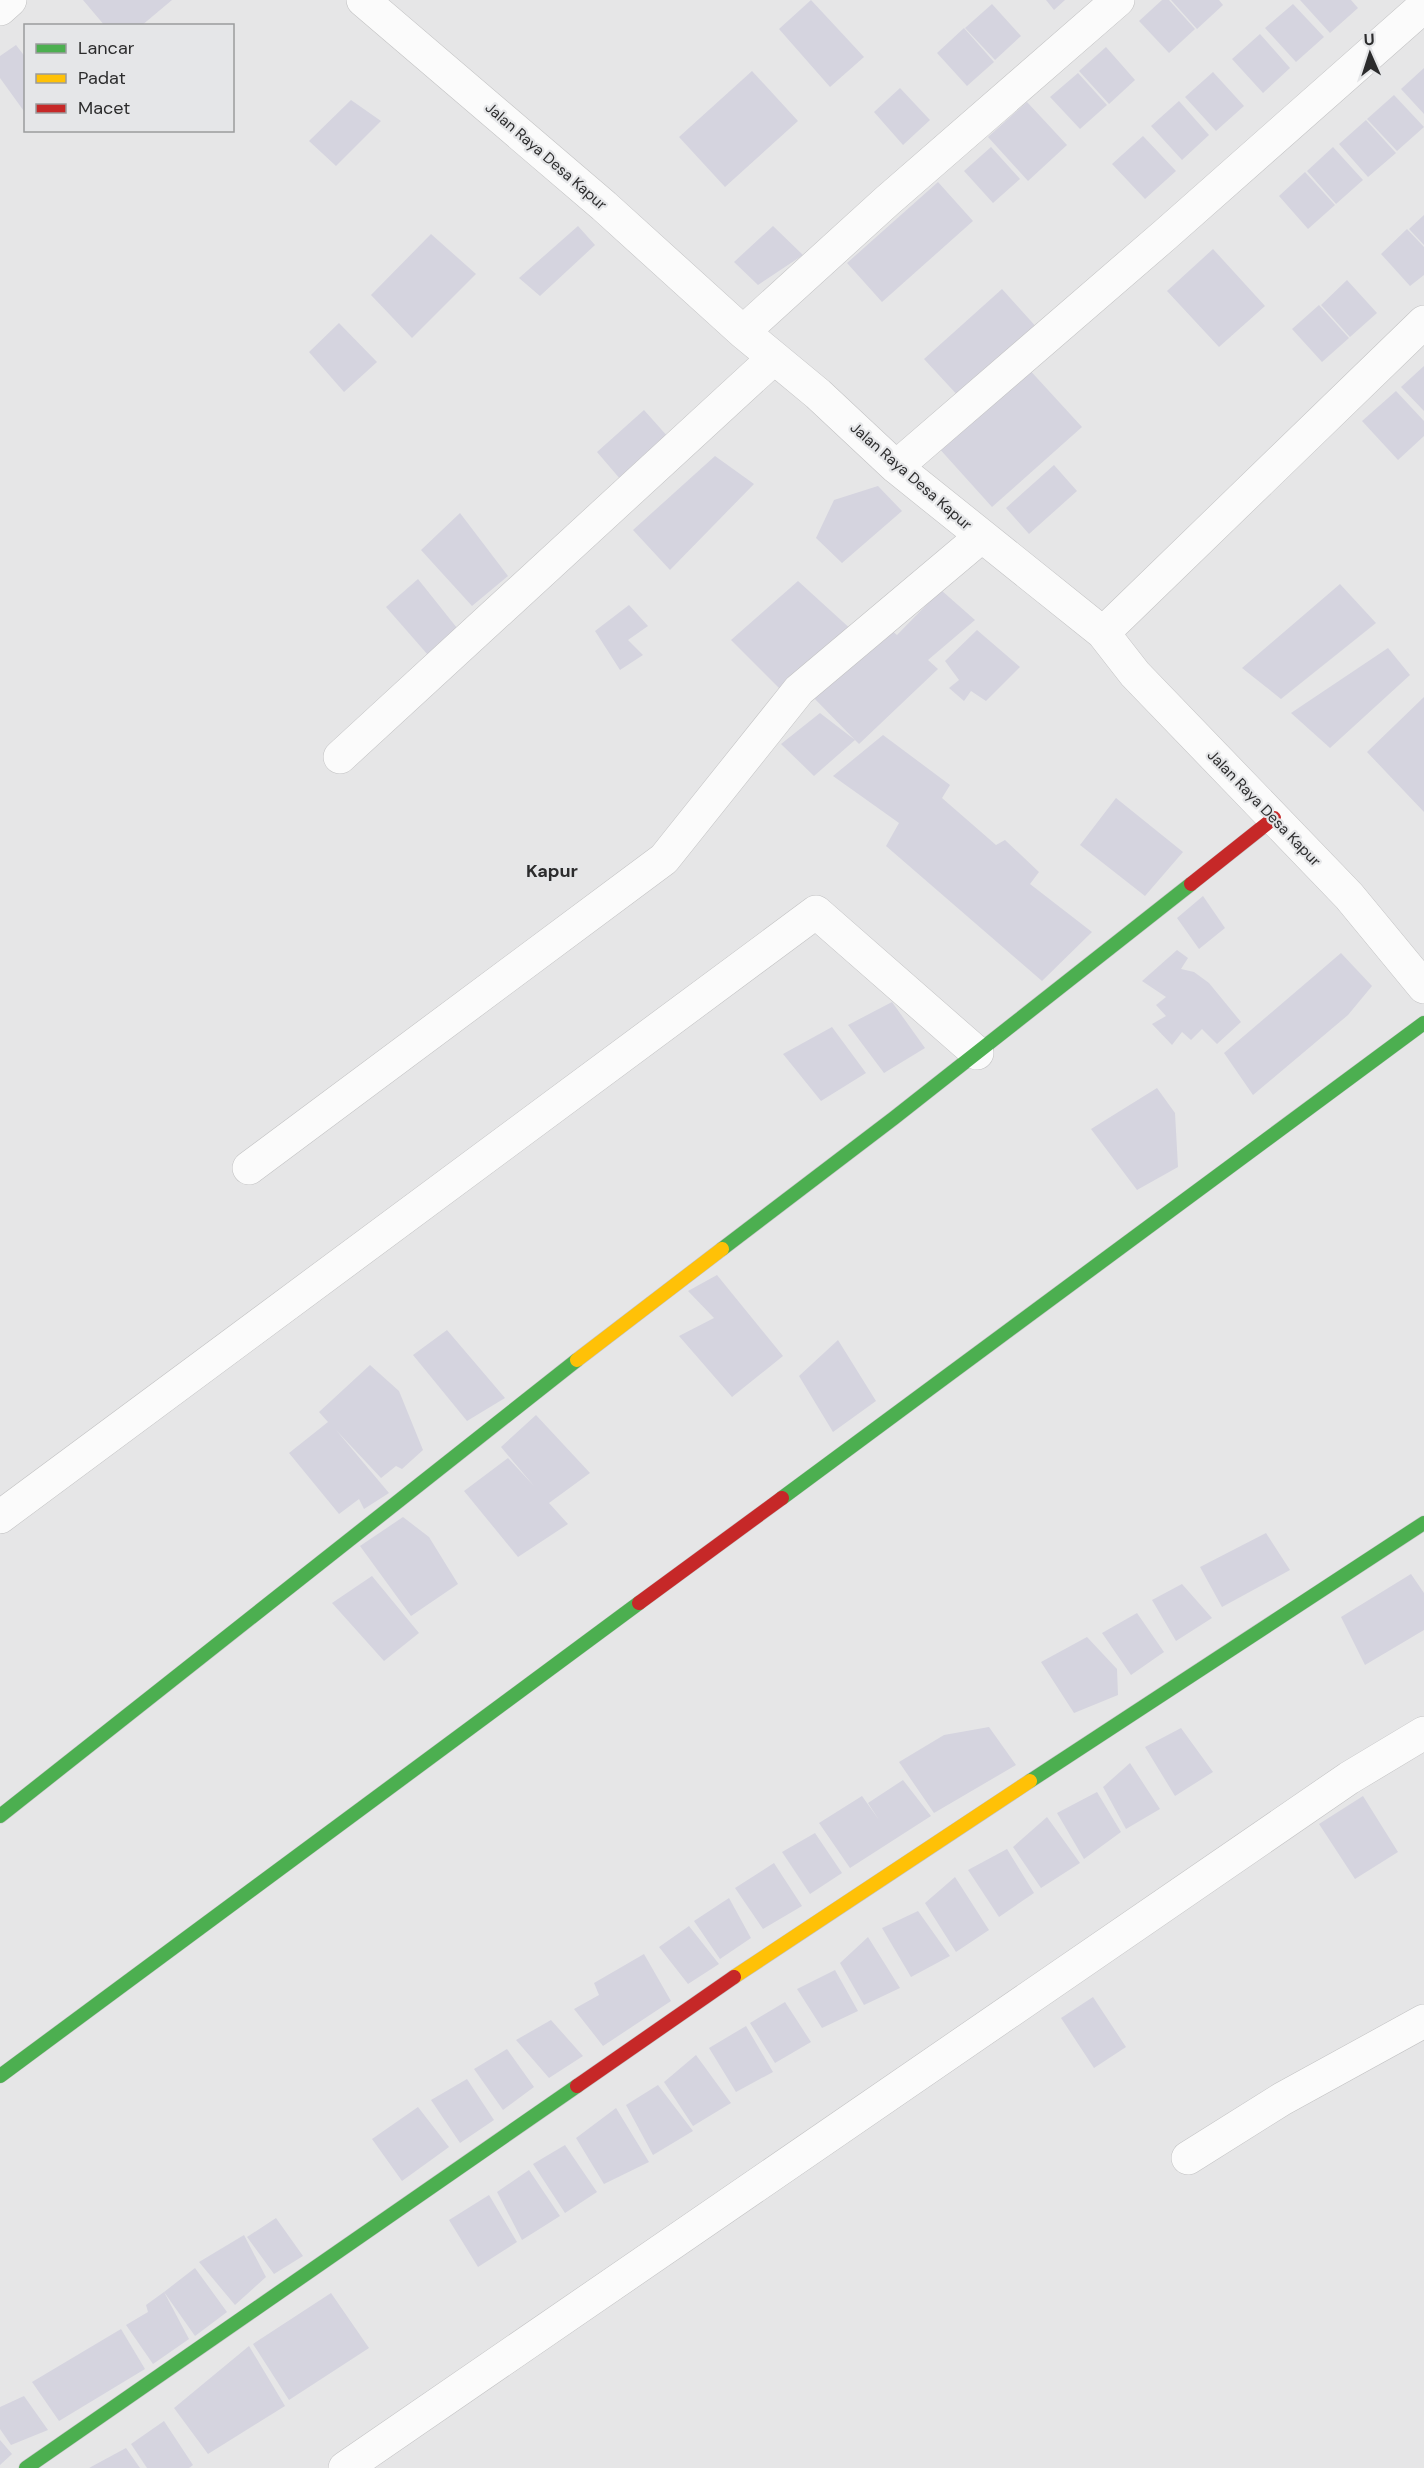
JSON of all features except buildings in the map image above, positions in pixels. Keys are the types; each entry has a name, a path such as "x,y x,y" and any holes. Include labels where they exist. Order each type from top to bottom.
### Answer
{"street":[{"path":"0,9 10,0"},
{"name":"Jalan Raya Desa Kapur","path":"363,0 604,206 743,332 818,394 896,467 1103,633 1135,674 1349,896 1424,987"},
{"path":"743,332 887,201 1118,0"},
{"path":"896,467 1166,234 1424,6"},
{"path":"1103,633 1424,322"},
{"path":"340,757 774,358"},
{"path":"249,1168 664,859 799,690 982,536"},
{"path":"0,1816 556,1376 977,1053 1274,818"},
{"path":"0,1517 816,912 977,1053"},
{"path":"0,2076 1424,1023"},
{"path":"26,2468 781,1945 1424,1523"},
{"path":"345,2468 1349,1778 1424,1733"},
{"path":"1188,2158 1282,2099 1424,2021"}],"traffic: fast":[{"path":"722,1249 894,1118 1191,884"},
{"path":"782,1498 1424,1023"},
{"path":"0,1816 577,1360"},
{"path":"1030,1781 1424,1523"},
{"path":"0,2076 639,1603"},
{"path":"26,2468 577,2086"}],"traffic: slow":[{"path":"577,1360 722,1249"},
{"path":"734,1977 1030,1781"}],"traffic: jam":[{"path":"1191,884 1274,818"},
{"path":"639,1603 782,1498"},
{"path":"577,2086 734,1977"}],"district":[{"name":"Kapur","path":"552,871"}]}
